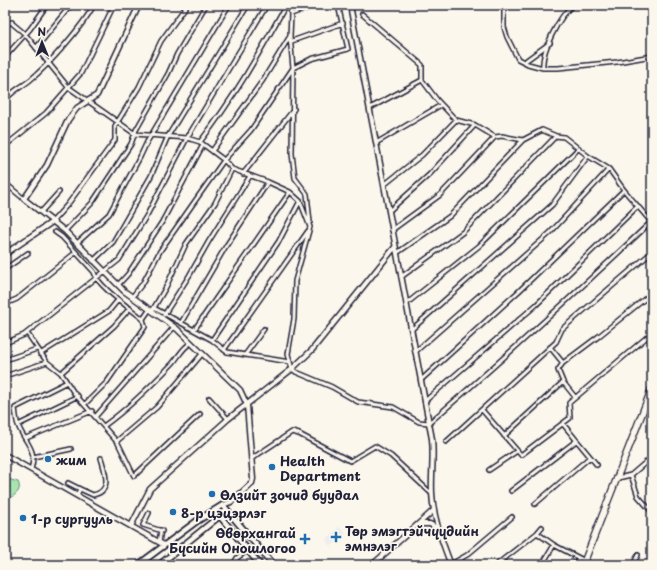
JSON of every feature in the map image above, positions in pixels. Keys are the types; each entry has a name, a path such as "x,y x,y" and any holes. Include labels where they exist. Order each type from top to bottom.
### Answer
{"highway":[{"path":"584,563 650,398 652,388"}],"main road":[{"path":"138,565 164,544 222,505 273,565"},
{"path":"214,510 260,565"},
{"path":"159,565 227,510"},
{"path":"197,521 203,523 204,529"}],"street":[{"path":"5,56 25,34 47,5"},
{"path":"36,48 71,5"},
{"path":"5,100 15,89 29,81 59,52 94,5"},
{"path":"5,146 46,113 81,73 114,5"},
{"path":"24,199 47,165 68,120 77,108 97,95 138,5"},
{"path":"5,254 52,222 68,204 115,140 115,126 139,87 160,41 187,5"},
{"path":"64,231 92,203 131,144 177,54 206,5"},
{"path":"77,243 109,214 152,134 229,5"},
{"path":"93,261 116,236 151,176 168,136 248,5"},
{"path":"5,343 27,333 105,273 119,260 147,215 187,138 267,5"},
{"path":"200,142 219,117 287,5"},
{"path":"287,5 291,14 290,36 292,41 294,68 292,154 295,178 307,194 310,227 295,281 294,319 288,354 292,369 296,372 332,387 358,402 394,407 419,422 428,423 559,309 651,223 609,169 588,156 564,137 556,136 542,130 523,140 450,216 396,254"},
{"path":"291,14 317,5"},
{"path":"132,297 143,283 160,252 224,160 251,130 294,68 311,59 348,49 338,5"},
{"path":"350,5 425,401 434,458 432,494 434,510 439,529 452,564"},
{"path":"504,5 504,27 507,37 518,59 524,62 543,68 617,62 652,56"},
{"path":"543,68 542,60 550,43 554,29 561,18 573,5"},
{"path":"362,14 382,29 402,49 422,65 422,80 441,105 456,120 475,125 495,137"},
{"path":"5,25 13,23 25,34 68,88 135,134 152,134 187,138 200,142 203,146 224,160 232,169 290,192 300,201 310,227"},
{"path":"292,41 343,23"},
{"path":"212,151 263,80 290,36"},
{"path":"524,62 550,43"},
{"path":"370,108 422,80"},
{"path":"376,143 441,105"},
{"path":"243,174 294,109"},
{"path":"384,185 422,155 456,120"},
{"path":"389,211 430,174 475,125"},
{"path":"392,230 440,195 495,137 502,136 523,140"},
{"path":"401,278 463,232 556,136"},
{"path":"118,285 128,274 162,222 203,146"},
{"path":"406,304 479,246 579,148"},
{"path":"411,330 552,205 588,156"},
{"path":"142,319 152,309 166,287 186,244 215,203 232,169"},
{"path":"415,352 550,233 609,169"},
{"path":"164,315 189,276 208,241 250,176"},
{"path":"181,324 226,246 268,182"},
{"path":"5,183 64,231 105,273 132,297 212,340 224,350 234,354 290,362"},
{"path":"421,380 519,291 624,190"},
{"path":"41,212 59,192"},
{"path":"194,330 290,192"},
{"path":"212,340 279,241 300,201"},
{"path":"425,401 536,305 638,206"},
{"path":"224,350 310,227"},
{"path":"55,232 62,237 75,253 94,272 96,279 118,300 142,319 145,327 107,382 85,404"},
{"path":"131,526 150,489 228,418 247,405 292,369 325,335 395,247"},
{"path":"446,442 556,342 562,330 652,252"},
{"path":"5,269 28,253"},
{"path":"5,304 17,299 75,253"},
{"path":"575,398 563,382 558,370 563,363 652,293"},
{"path":"40,354 109,311 118,300"},
{"path":"60,373 114,326 130,308"},
{"path":"152,309 174,327 240,390 247,405 252,459 252,483 231,502 227,510"},
{"path":"96,416 174,327"},
{"path":"245,355 264,329"},
{"path":"27,333 40,354 60,373 117,441 134,476 200,414"},
{"path":"482,410 521,455 570,418 569,403 646,337 652,339"},
{"path":"105,425 134,402 174,362 186,345 191,343"},
{"path":"550,347 563,363"},
{"path":"5,360 37,348"},
{"path":"117,441 157,407 202,354"},
{"path":"5,376 47,362"},
{"path":"31,469 33,457 26,438 18,425 15,408 67,382"},
{"path":"504,436 563,382"},
{"path":"18,425 78,396"},
{"path":"209,398 228,418"},
{"path":"26,438 92,411"},
{"path":"563,424 597,465"},
{"path":"252,459 292,432 300,434 350,461 375,446 391,456 432,494"},
{"path":"511,491 576,441"},
{"path":"33,457 71,449"},
{"path":"488,470 517,451"},
{"path":"5,455 164,544"},
{"path":"535,504 590,457"},
{"path":"618,478 631,475 652,457"},
{"path":"68,483 93,495 104,488 107,481 102,458"},
{"path":"631,475 638,496 652,512"},
{"path":"77,495 80,489"},
{"path":"222,505 231,502"},
{"path":"372,565 434,510"},
{"path":"149,513 143,524 162,530 160,542"},
{"path":"452,564 467,555 512,517"},
{"path":"420,524 430,524 439,529"},
{"path":"496,565 537,533 542,527"},
{"path":"537,533 554,545 579,558 584,563"},
{"path":"542,565 554,545"},
{"path":"233,565 237,558 248,550"},
{"path":"633,565 638,555"},
{"path":"574,565 579,558"},
{"path":"452,564 458,565"}],"shaded area":[{"name":"Төр эмэгтэйчүүдийн эмнэлэг","path":"339,527 346,534 330,547 326,540"}],"green space":[{"path":"8,479 18,482 19,488 14,495 5,501 5,480"}],"place":[{"name":"жим","path":"48,459"},
{"name":"Health Department","path":"272,467"},
{"name":"Өлзийт зочид буудал","path":"212,494"},
{"name":"8-р цэцэрлэг","path":"173,512"},
{"name":"1-р сургууль","path":"23,518"},
{"name":"Төр эмэгтэйчүүдийн эмнэлэг","path":"336,537"},
{"name":"Өвөрхангай Бүсийн Оношлогоо","path":"305,539"}]}
